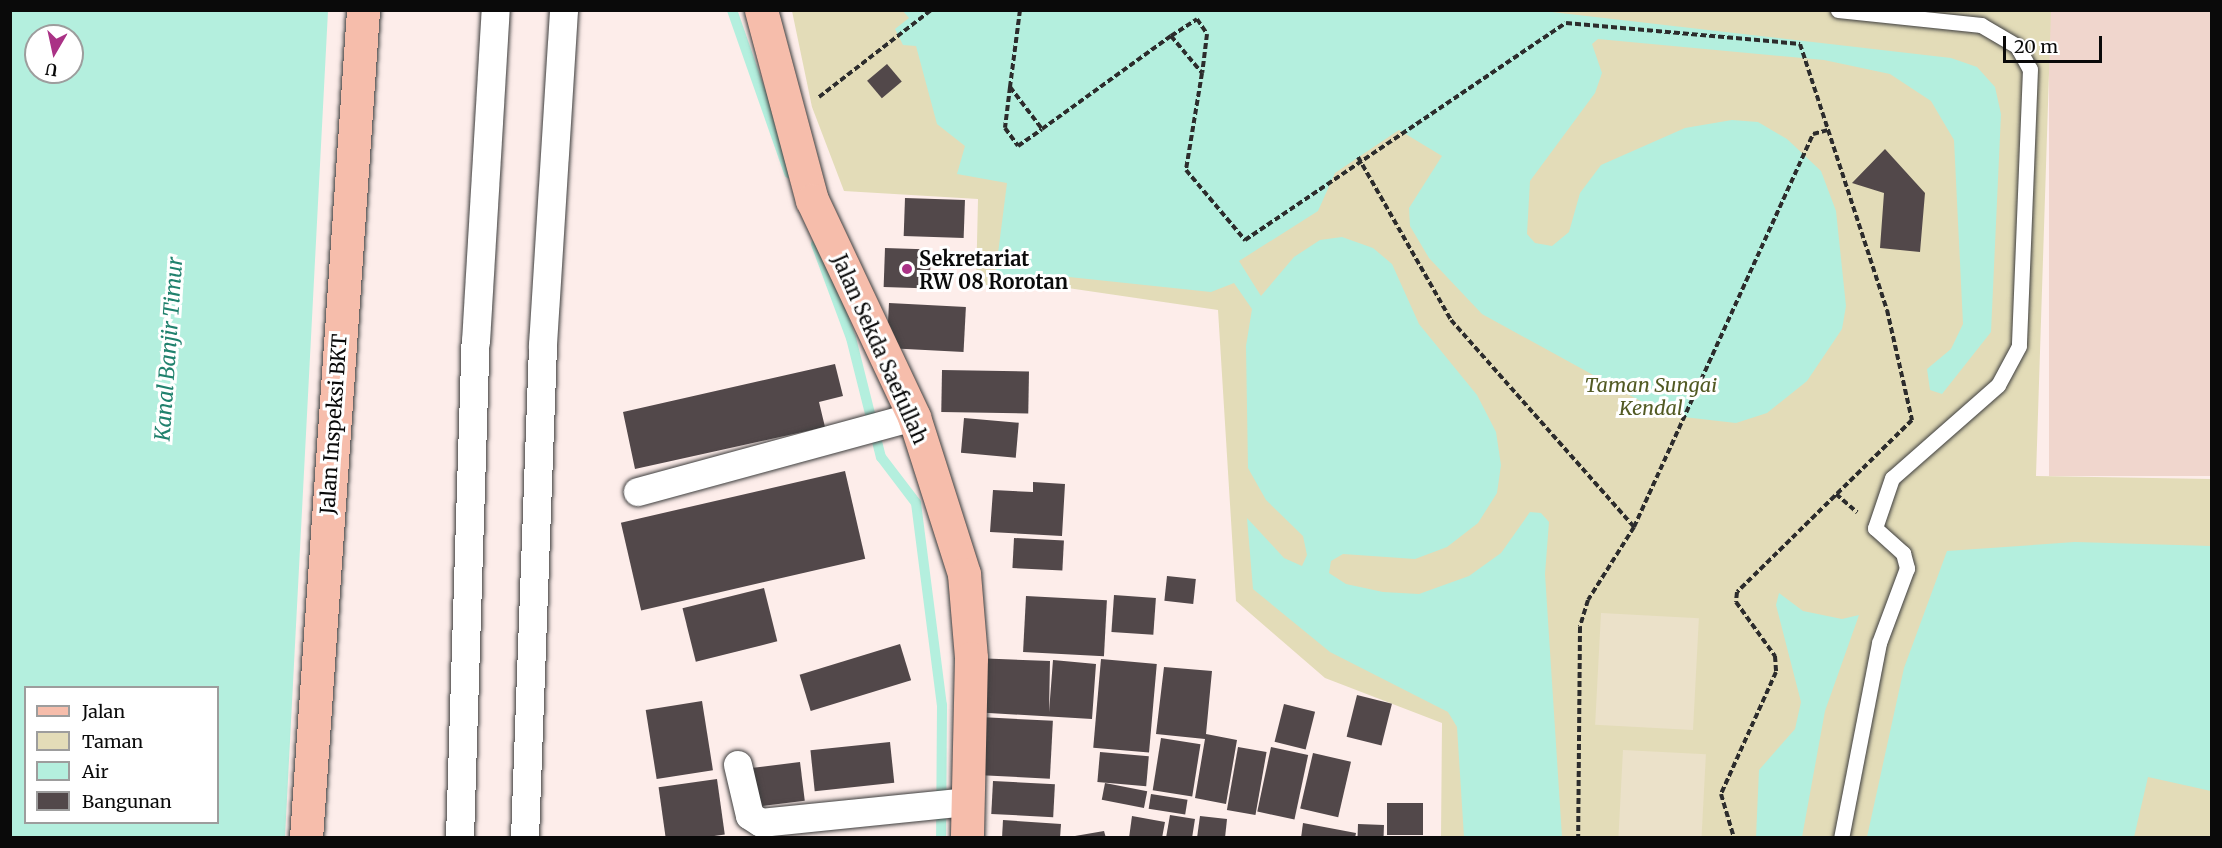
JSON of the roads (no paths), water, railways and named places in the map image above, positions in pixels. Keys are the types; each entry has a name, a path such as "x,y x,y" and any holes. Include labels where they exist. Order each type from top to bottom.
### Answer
{"street":[{"name":"Jalan Inspeksi BKT","path":"306,837 363,10"},
{"path":"460,837 476,342 495,10"},
{"path":"525,837 543,345 564,10"},
{"name":"Jalan Sekda Saefullah","path":"760,10 788,122 812,200 914,417 964,574 971,658 952,802 967,837"},
{"path":"638,492 882,428 914,417"},
{"path":"738,765 750,816 761,823 952,802"}],"lane":[{"path":"1838,10 1981,25 2017,46 2030,69 2019,346 1998,385 1892,478 1875,528 1903,553 1907,568 1879,643 1840,837"}],"water":[{"name":"Kanal Banjir Timur","path":"12,11 328,11 285,837 11,837"},
{"path":"903,11 1543,11 1951,58 1977,67 1995,87 2001,114 1991,332 1942,394 1930,390 1927,369 1951,349 1963,324 1954,140 1931,101 1890,74 1824,60 1598,39 1592,44 1602,73 1595,93 1530,181 1527,234 1535,243 1552,246 1569,232 1580,193 1601,165 1685,128 1732,120 1758,122 1787,139 1821,171 1836,211 1846,306 1842,329 1807,381 1767,413 1736,423 1666,415 1482,314 1429,258 1410,226 1409,208 1442,156 1399,130 1335,173 1318,211 1239,261 1261,296 1294,257 1320,240 1342,237 1373,248 1392,264 1419,324 1477,395 1496,432 1501,465 1497,493 1478,523 1447,547 1415,559 1343,554 1331,561 1329,573 1346,584 1383,592 1419,594 1469,576 1501,553 1530,512 1541,513 1549,522 1545,574 1562,837 1464,837 1457,727 1448,712 1330,652 1253,589 1247,518 1284,558 1302,566 1307,555 1303,536 1266,500 1248,468 1246,346 1252,309 1234,283 1211,292 1069,277 995,277 1007,183 957,174 965,146 937,124 916,46 903,45 895,29 909,18"},
{"path":"2075,542 2211,546 2211,791 2148,777 2134,837 1867,837 1904,668 1947,551"},
{"path":"1779,593 1803,611 1842,619 1859,615 1825,711 1802,837 1756,837 1759,770 1795,729 1801,702 1776,605"}],"waterway":[{"path":"732,10 789,173"},
{"path":"816,244 851,338 881,457 916,503 942,705 941,838"}],"place":[{"name":"Sekretariat RW 08 Rorotan","path":"907,269"}],"park label":[{"name":"Taman Sungai Kendal","path":"1651,396"}]}
